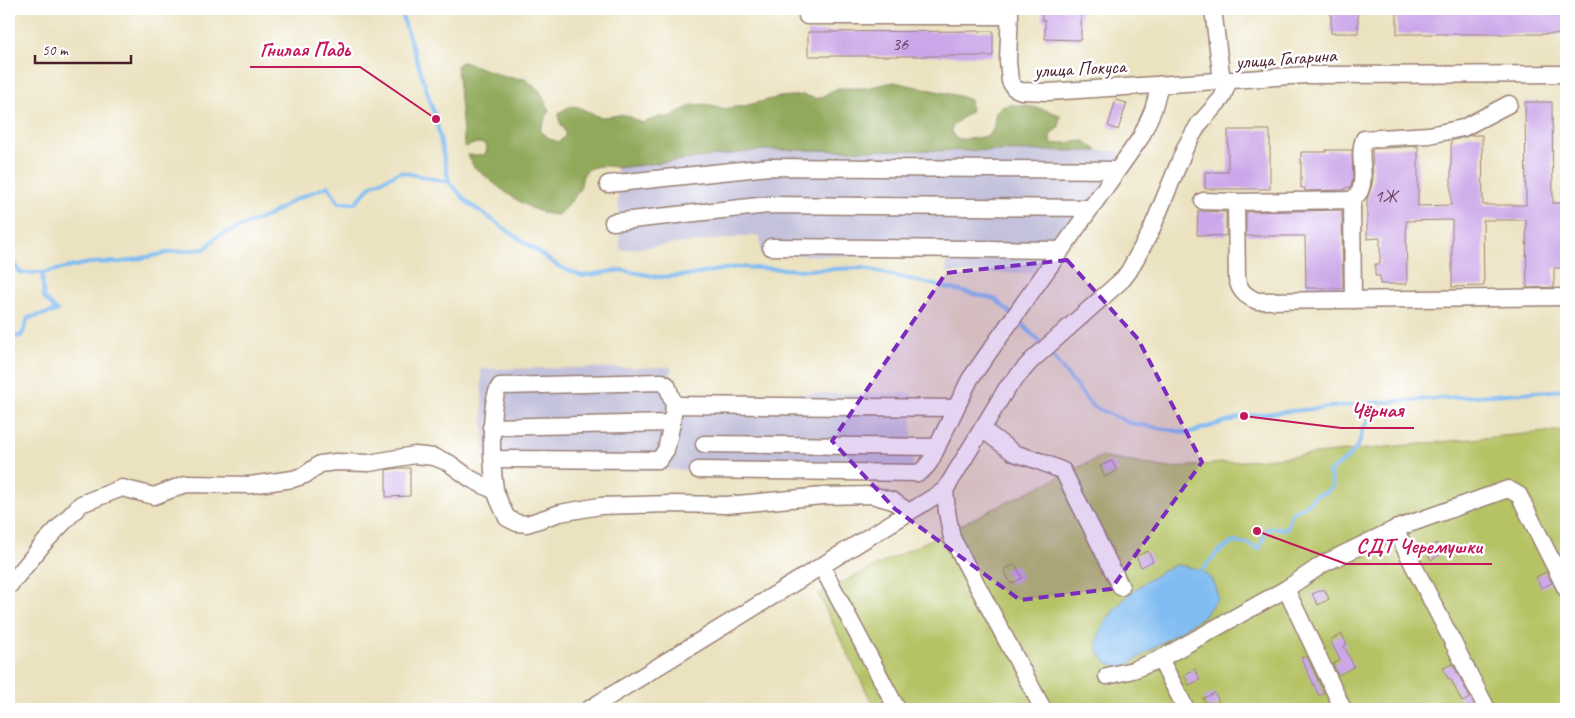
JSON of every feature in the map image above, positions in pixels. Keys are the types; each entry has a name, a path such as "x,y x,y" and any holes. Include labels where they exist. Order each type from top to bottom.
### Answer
{"street":[{"path":"1212,9 1226,80"},
{"path":"807,16 1010,12"},
{"name":"улица Покуса","path":"1010,12 1008,61 1010,81 1014,88 1021,91 1048,92 1226,80"},
{"name":"улица Гагарина","path":"945,490 1008,388 1031,361 1123,279 1129,271 1150,233 1186,146 1199,124 1222,98 1226,80 1307,75 1566,74"},
{"path":"698,470 918,473 925,469 930,463 970,379 1141,137 1153,110 1160,85"},
{"path":"1353,300 1352,200 1360,191 1364,139 1429,135 1463,128 1509,104"},
{"path":"608,184 768,167 1117,170"},
{"path":"1203,201 1352,200"},
{"path":"1236,202 1237,279 1239,288 1245,295 1257,301 1566,297"},
{"path":"613,222 768,205 1090,208"},
{"path":"771,247 1061,250"},
{"path":"494,459 659,460 666,450 674,405 668,385 662,382 500,386 495,392 491,427 496,491 507,518 517,523 527,524 560,513 600,506 671,504 726,506 823,496 872,494 894,501 908,512"},
{"path":"674,405 955,408"},
{"path":"491,427 672,423"},
{"path":"982,429 1014,453 1063,471 1121,587"},
{"path":"704,444 937,447"},
{"path":"9,586 44,543 81,504 122,488 154,496 186,484 250,484 293,479 305,475 320,464 336,462 369,463 415,455 434,457 449,463 471,479 496,491"},
{"path":"1107,676 1133,670 1160,659 1286,589 1323,564 1395,529 1508,489 1519,495 1566,589"},
{"path":"589,709 609,705 822,566 945,490 952,538 1044,709"},
{"path":"1395,529 1486,709"},
{"path":"822,566 897,709"},
{"path":"1286,589 1343,709"},
{"path":"1160,659 1186,709"}],"highlighted area":[{"path":"1067,260 1138,339 1202,462 1111,589 1020,600 895,509 832,441 946,273"}],"shaded area":[{"path":"763,150 1119,151 1119,168 1053,250 1030,273 947,273 946,258 761,254 760,235 620,250 617,168"},
{"path":"671,367 671,394 911,393 913,468 485,471 481,369"}],"green space":[{"path":"465,62 505,77 525,79 540,91 549,111 540,130 550,139 559,142 565,136 565,132 559,120 559,114 565,109 574,106 600,117 625,115 642,123 659,117 671,117 693,105 705,104 722,109 744,106 780,97 803,95 818,99 838,88 866,88 894,82 970,100 971,111 953,125 951,132 957,139 988,135 993,131 997,111 1009,105 1018,105 1060,115 1059,127 1050,136 1052,144 1084,141 1098,151 763,150 617,168 599,166 587,171 583,176 577,193 558,215 547,214 513,197 473,166 468,155 484,155 487,150 486,144 477,143 465,147 464,144 457,66 459,63"},
{"path":"1566,430 1566,709 875,709 818,594 1100,457 1170,468"}],"water":[{"path":"1175,565 1204,572 1213,582 1218,598 1202,617 1124,667 1106,662 1099,653 1097,644 1099,634 1110,615 1126,597 1141,585"}],"building":[{"path":"1042,9 1081,9 1081,40 1045,39 1045,20 1042,20"},
{"path":"1331,9 1358,9 1358,33 1331,33"},
{"path":"1397,9 1566,9 1566,34 1397,34"},
{"path":"993,31 993,56 808,56 808,32"},
{"path":"1116,100 1127,103 1118,130 1108,126"},
{"path":"1525,102 1552,102 1553,203 1566,203 1566,268 1554,268 1554,287 1527,288 1526,220 1483,220 1484,286 1452,287 1452,220 1406,221 1407,284 1380,284 1380,276 1375,276 1375,264 1380,264 1380,238 1367,239 1367,199 1373,179 1372,149 1418,146 1418,206 1451,205 1451,141 1471,135 1482,135 1483,205 1526,205"},
{"path":"1228,130 1270,130 1270,189 1205,189 1205,172 1228,172"},
{"path":"1326,150 1352,150 1353,178 1351,187 1345,188 1345,190 1305,191 1305,188 1301,188 1301,152 1326,152"},
{"path":"1342,210 1343,288 1306,288 1305,236 1246,236 1246,212"},
{"path":"1198,211 1226,212 1226,236 1197,235"},
{"path":"1112,461 1117,471 1105,477 1100,466"},
{"path":"410,468 410,496 386,497 386,470"},
{"path":"1437,543 1442,554 1431,560 1425,549"},
{"path":"1148,551 1153,561 1141,567 1136,556"},
{"path":"1015,564 1022,578 1011,584 1004,570"},
{"path":"1546,572 1552,583 1541,588 1536,577"},
{"path":"1324,589 1329,599 1318,605 1312,594"},
{"path":"1342,634 1347,645 1344,646 1354,667 1338,675 1333,664 1340,660 1330,640"},
{"path":"1307,656 1324,693 1319,696 1301,658"},
{"path":"1453,664 1470,698 1462,702 1443,668"},
{"path":"1195,669 1200,680 1189,685 1184,675"},
{"path":"1215,693 1220,704 1209,709 1203,698"}],"waterway":[{"path":"400,9 436,119 449,182"},
{"path":"9,255 20,273 42,273 89,263 122,262 172,252 205,249 216,237 270,215 292,201 328,186 339,203 355,203 372,185 400,172 449,182 467,202 558,266 582,276 620,270 659,277 692,275 736,267 803,270 862,268 995,299 1012,314"},
{"path":"9,339 22,335 28,318 57,311 44,298 42,273"},
{"path":"1017,319 1042,344"},
{"path":"1048,351 1092,406 1130,423 1188,433 1244,416 1370,403 1566,390"},
{"path":"1202,570 1217,553 1233,542 1248,544 1259,549 1267,529 1287,529 1292,513 1306,505 1316,495 1325,493 1333,486 1329,472 1347,458 1358,445 1363,429 1368,422 1370,403"}],"place":[{"name":"Гнилая Падь","path":"436,119"},
{"name":"Чёрная","path":"1244,416"},
{"name":"СДТ Черемушки","path":"1257,531"}]}
